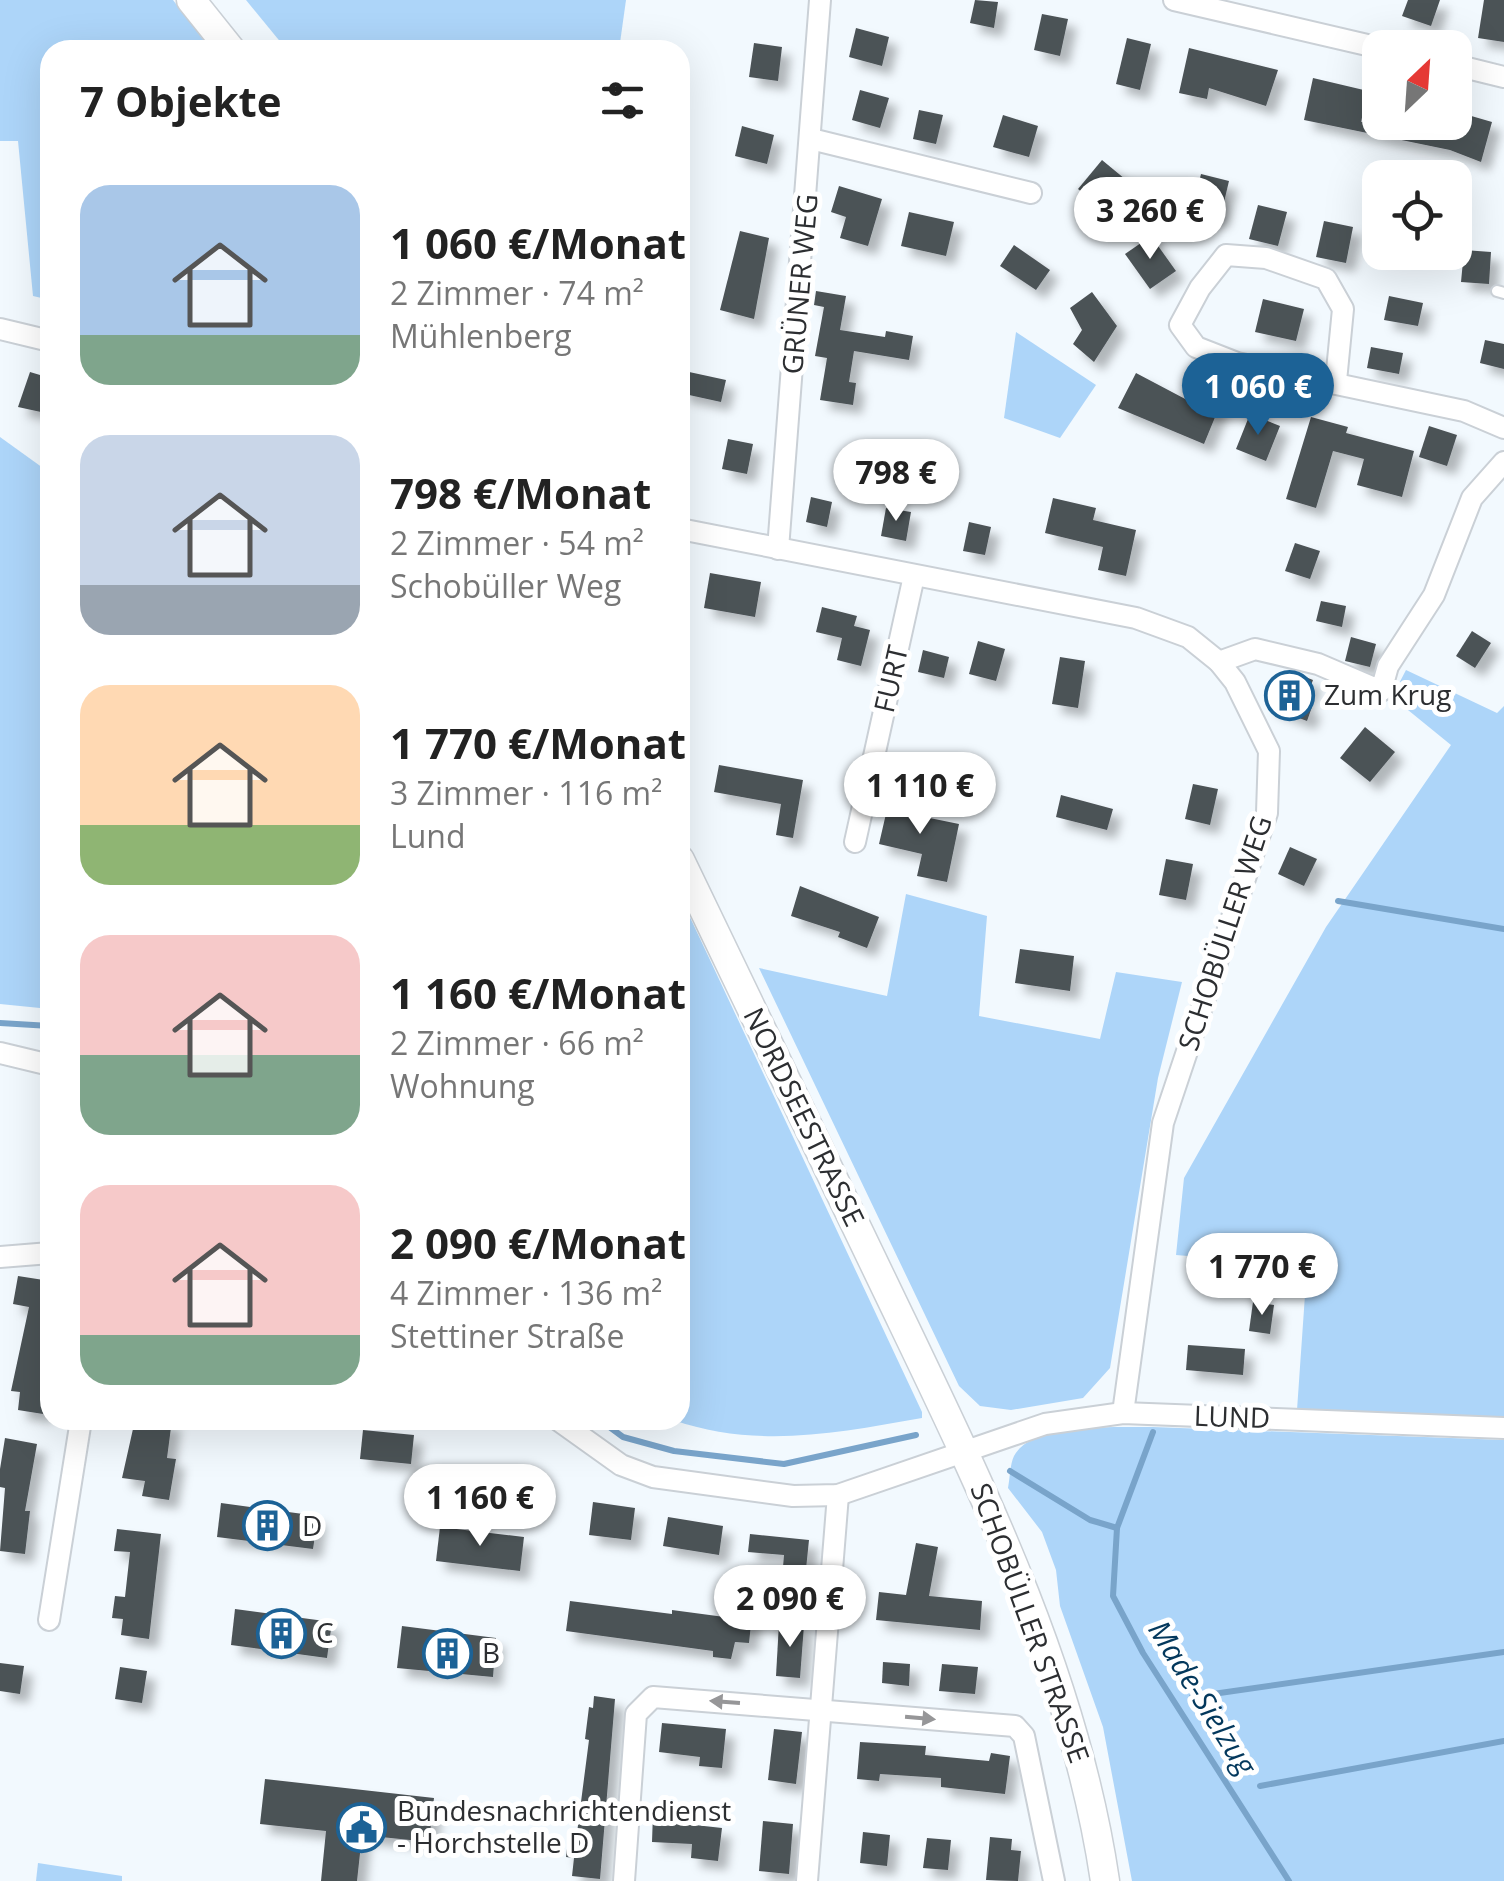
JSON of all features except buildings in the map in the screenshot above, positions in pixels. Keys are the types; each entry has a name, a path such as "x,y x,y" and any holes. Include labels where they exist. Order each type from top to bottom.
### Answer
{"main road":[{"path":"190,0 222,40"},
{"name":"NORDSEESTRASSE","path":"690,881 927,1374"},
{"name":"SCHOBÜLLER STRASSE","path":"927,1374 966,1450 1013,1562 1077,1739 1106,1881"}],"street":[{"name":"GRÜNER WEG","path":"778,550 820,0"},
{"path":"1174,0 1362,44"},
{"path":"1472,70 1504,77"},
{"path":"812,139 1031,193"},
{"path":"1336,381 1343,310 1326,279 1266,258 1226,255 1200,288 1180,325 1196,347 1238,363 1336,381 1464,412 1504,428"},
{"path":"0,329 40,339"},
{"path":"1218,662 1255,649 1318,664 1382,691 1388,666 1434,595 1472,498 1504,462"},
{"name":"SCHOBÜLLER WEG","path":"690,530 1136,618 1188,637 1236,682 1268,751 1267,813 1164,1123 1123,1412"},
{"name":"FURT","path":"854,842 914,576"},
{"path":"0,1052 40,1062"},
{"path":"0,1258 40,1254"},
{"name":"LUND","path":"838,1495 1045,1424 1123,1412 1504,1428"},
{"path":"49,1620 78,1430"},
{"path":"572,1430 620,1464 653,1478 750,1493 838,1495 807,1881"},
{"path":"624,1881 636,1714 652,1696 1015,1726 1024,1736 1054,1881"}],"shaded area":[{"path":"0,0 173,0 203,40 40,40 40,298 33,296 18,141 0,141"},
{"path":"246,0 626,0 620,40 279,40"},
{"path":"1016,332 1096,385 1060,438 1004,418"},
{"path":"0,437 40,466 40,1008 0,1004"},
{"path":"1406,670 1497,713 1504,706 1504,1418 1297,1410 1307,1266 1176,1255 1184,1178 1326,927 1451,745 1392,697"},
{"path":"906,894 987,916 979,1016 1100,1039 1116,972 1182,982 1158,1078 1110,1368 1083,1398 1011,1410 980,1406 959,1386 759,968 887,996"},
{"path":"690,917 922,1412 922,1418 797,1436 690,1425"},
{"path":"1099,1427 1504,1440 1504,1881 1132,1881 1103,1727 1060,1606 1056,1570 1042,1532 1008,1488 1014,1456 1039,1437"},
{"path":"38,1863 122,1876 122,1881 36,1881"}],"waterway":[{"path":"1338,901 1504,929"},
{"path":"0,1023 40,1025"},
{"path":"614,1430 623,1437 674,1451 784,1464 916,1435"},
{"name":"Made-Sielzug","path":"1153,1432 1117,1528 1113,1596 1143,1653 1289,1881"},
{"path":"1010,1471 1090,1520 1117,1528"},
{"path":"1192,1697 1504,1652"},
{"path":"1260,1786 1504,1741"}],"place":[{"name":"Zum Krug","path":"1289,695"},
{"name":"D","path":"267,1526"},
{"name":"C","path":"281,1633"},
{"name":"B","path":"447,1653"},
{"name":"Bundesnachrichtendienst - Horchstelle D","path":"362,1827"}]}
